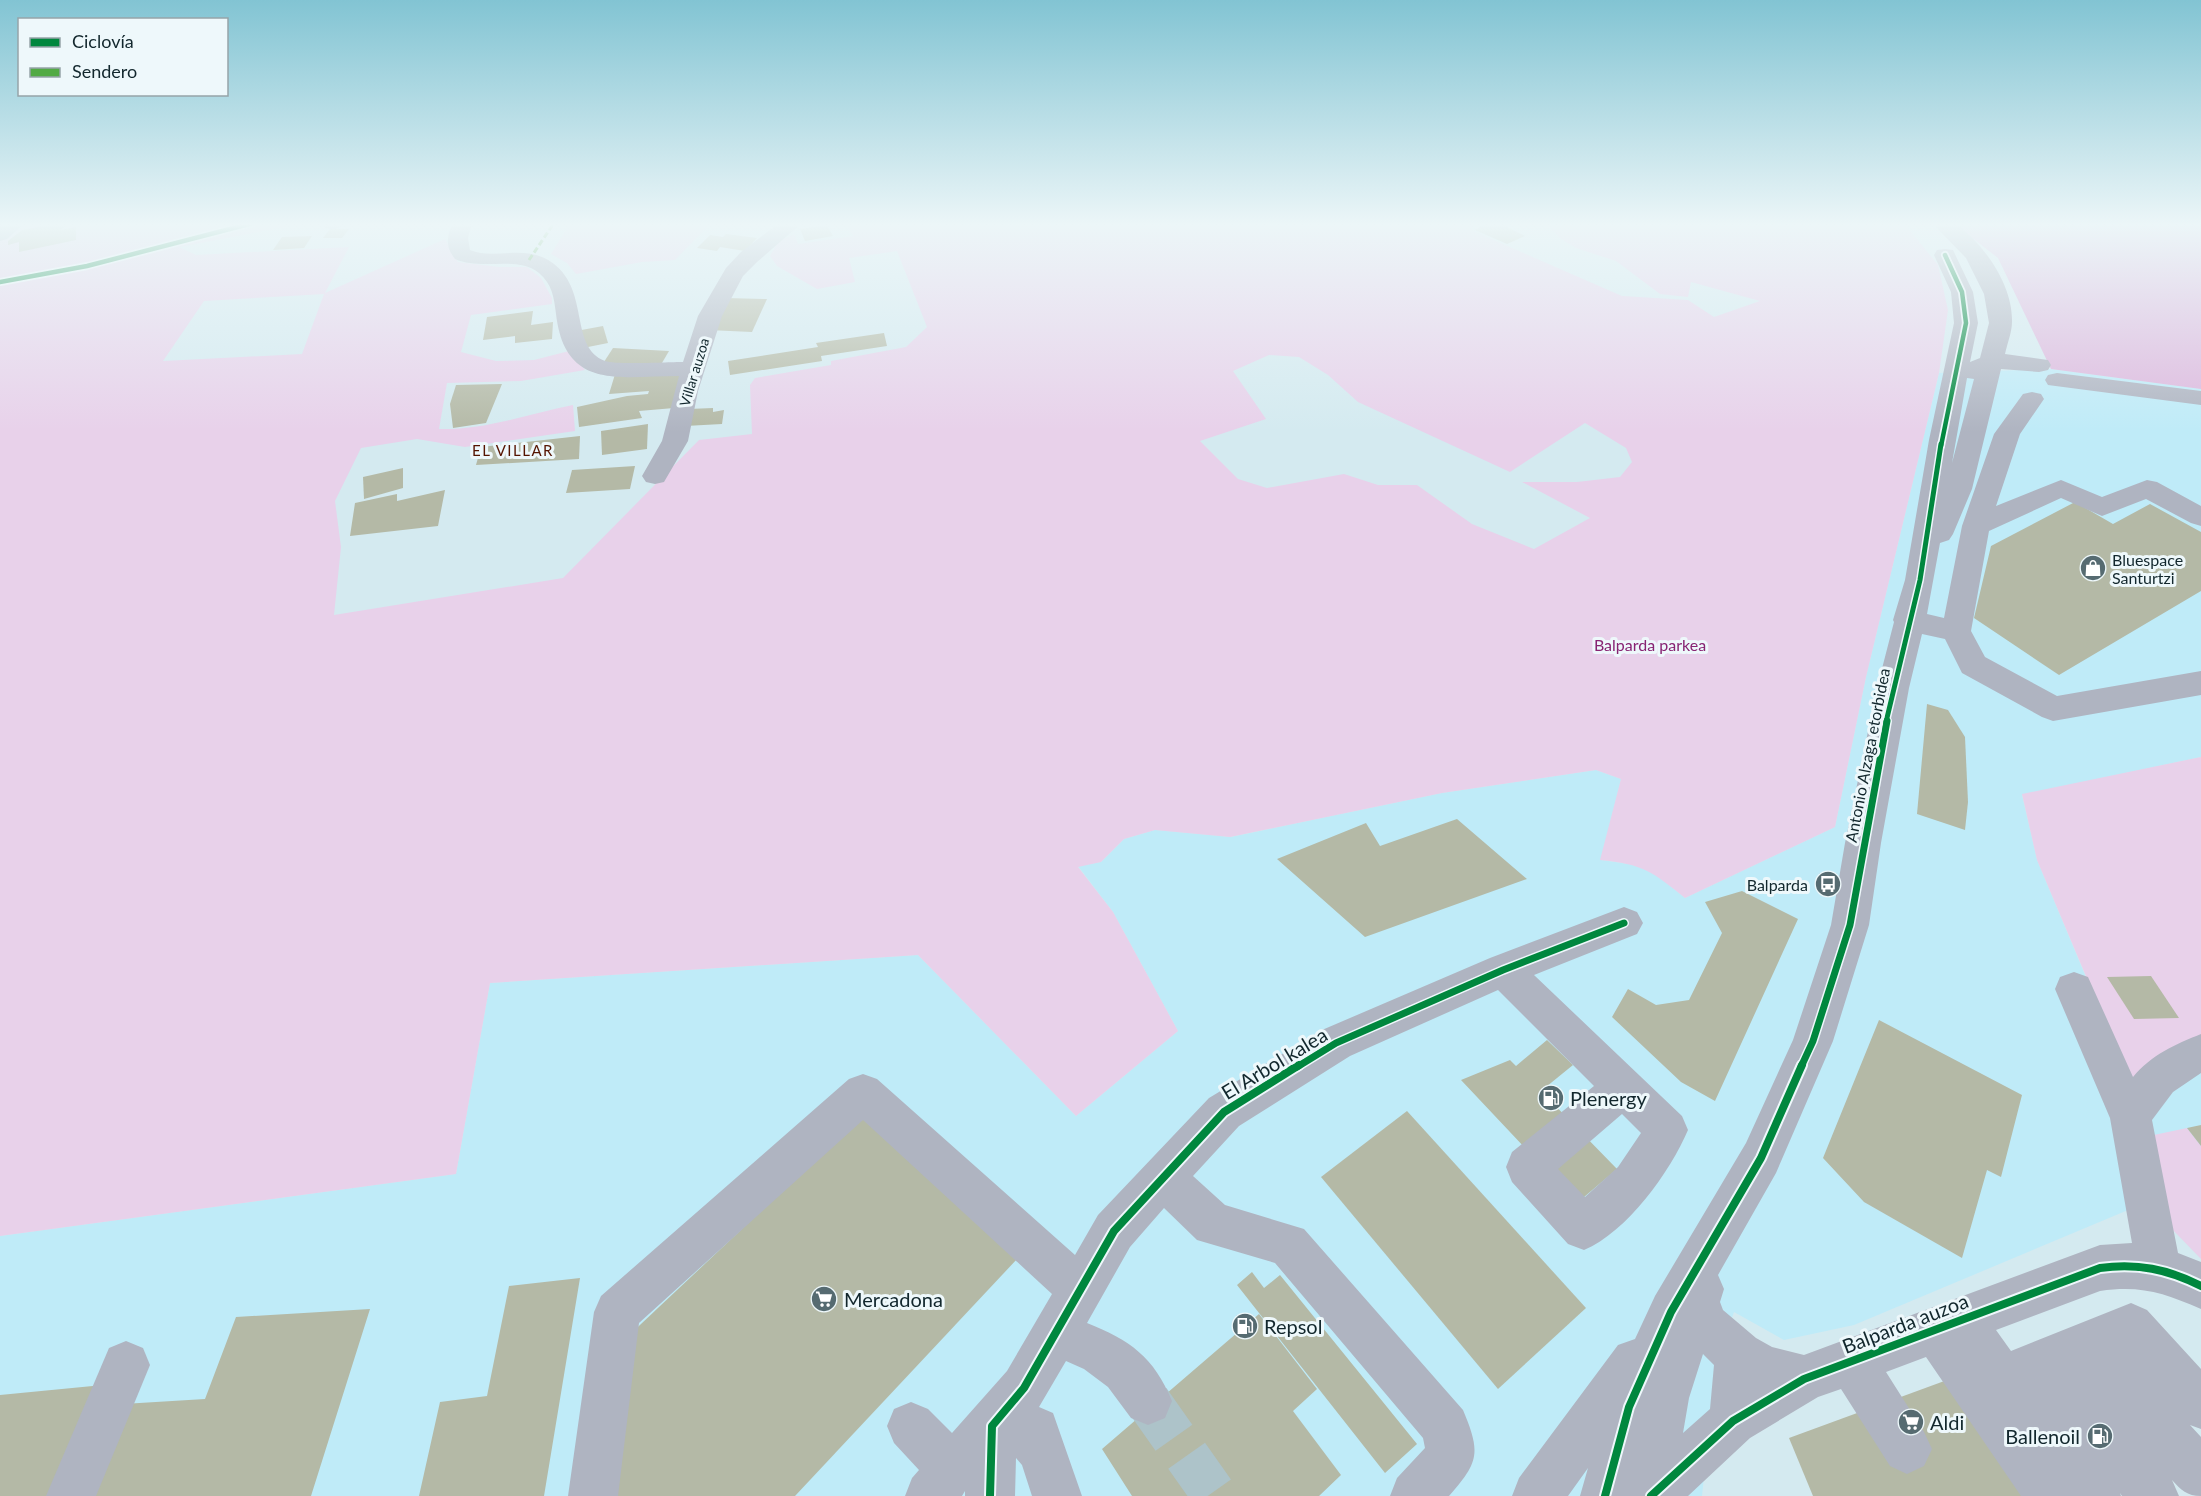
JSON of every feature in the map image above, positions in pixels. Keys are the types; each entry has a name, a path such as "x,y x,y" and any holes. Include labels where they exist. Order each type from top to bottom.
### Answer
{"street":[{"path":"564,293 572,339 578,355 590,365 602,369 694,369"},
{"name":"Villar auzoa","path":"655,476 675,441 686,391 710,316 723,293"},
{"name":"Antonio Alzaga etorbidea","path":"1920,580 1942,440 1966,323 1962,293"},
{"path":"1972,293 1979,319 1974,360 2018,386 2038,390 2045,383"},
{"name":"Antonio Alzaga etorbidea","path":"1684,1307 1713,1241 1761,1158 1813,1041 1850,925 1865,832 1908,620 1920,580 1958,489 1987,367 2001,319 1996,293"},
{"path":"2001,319 2045,383"},
{"path":"1942,440 1957,430 1970,376 1976,368 1987,367"},
{"path":"2045,383 2007,434 1976,526 1956,631 1973,665 2053,708 2201,683"},
{"path":"1974,428 2007,403 2045,383 2201,398"},
{"path":"1976,526 2061,488 2102,507 2147,488 2201,518"},
{"path":"1908,620 1956,631"},
{"name":"El Arbol kalea","path":"992,1426 1024,1388 1114,1231 1224,1112 1336,1043 1503,970 1624,923"},
{"path":"1503,970 1667,1130 1632,1182 1584,1228 1527,1167 1623,1088"},
{"path":"2074,989 2131,1118 2159,1269"},
{"path":"2131,1118 2150,1084 2176,1063 2201,1053"},
{"path":"593,1496 617,1312 863,1093 1080,1289"},
{"path":"1163,1178 1213,1224 1288,1245 1446,1426 1451,1456 1415,1496"},
{"name":"Balparda auzoa","path":"1650,1496 1733,1422 1804,1378 2100,1268 2120,1264 2142,1265 2159,1269 2201,1286"},
{"path":"1684,1307 1739,1355 1764,1369 1804,1378"},
{"path":"1537,1496 1684,1307"},
{"path":"1605,1496 1629,1407 1684,1307"},
{"path":"1650,1496 1665,1398 1684,1307"},
{"path":"1948,1325 1985,1355 2025,1369 2180,1487"},
{"path":"1948,1325 1960,1363 2051,1496"},
{"path":"2025,1369 2131,1326 2201,1406"},
{"path":"1055,1334 1101,1352 1125,1370 1148,1401"},
{"path":"2089,1343 2180,1487"},
{"path":"1733,1422 1739,1355"},
{"path":"1851,1361 1907,1449"},
{"path":"71,1496 126,1365"},
{"path":"2025,1369 2096,1496"},
{"path":"1024,1388 1057,1496"},
{"path":"911,1426 941,1482 992,1426"},
{"path":"992,1426 1026,1433 1042,1450"},
{"path":"990,1496 992,1426"}],"shaded area":[{"path":"2015,293 2201,293 2201,389 2051,369"},
{"path":"2051,369 2201,389 2201,757 2022,795 2037,860 2141,1109 2201,1068 2201,1189 2195,1182 1854,1325 1784,1340 1734,1312 1716,1363 1702,1496 0,1496 0,1236 456,1174 490,983 918,955 1076,1116 1178,1031 1113,912 1078,866 1101,862 1124,839 1155,830 1231,837 1442,793 1596,770 1621,779 1601,860 1642,866 1685,898 1835,827 1866,677 1939,373"}],"green space":[{"name":"Balparda parkea","path":"0,293 549,293 552,304 471,315 461,352 496,361 534,360 569,351 585,370 521,381 447,383 439,429 490,424 573,405 575,431 465,447 417,439 361,448 335,501 341,547 334,615 563,578 699,440 752,434 750,385 755,378 831,365 831,361 906,347 927,327 914,293 1615,293 1622,296 1688,300 1714,317 1760,301 1730,293 1944,293 1948,310 1939,373 1866,677 1835,827 1685,898 1647,871 1627,864 1600,860 1621,779 1596,770 1442,793 1230,837 1155,830 1124,839 1101,862 1078,867 1113,912 1178,1031 1076,1116 918,955 490,983 456,1174 0,1236","holes":["324,294 302,354 163,361 204,301","1269,355 1299,357 1328,375 1358,402 1510,472 1585,423 1626,448 1632,462 1620,477 1577,482 1522,482 1590,518 1534,549 1472,524 1417,485 1378,485 1344,474 1267,488 1238,479 1200,441 1266,419 1233,371"]},
{"path":"1658,293 1689,293 1688,297"},
{"path":"2201,757 2201,1068 2142,1109 2037,860 2022,794"},
{"path":"2187,1128 2201,1146 2201,1259 2169,1226 2149,1136"}],"building":[{"path":"725,298 767,299 752,332 708,330"},
{"path":"533,311 531,325 553,322 552,339 515,343 515,336 483,340 487,317"},
{"path":"603,326 608,343 583,348 576,331"},
{"path":"884,333 887,346 821,356 822,361 730,375 728,361 818,347 816,343"},
{"path":"613,348 669,351 659,368 602,365"},
{"path":"616,371 681,371 674,408 639,411 642,418 579,427 577,407 627,396 648,394 649,391 609,394"},
{"path":"502,384 486,423 453,428 450,404 456,385"},
{"path":"713,408 713,412 724,410 722,424 685,426 689,409"},
{"path":"648,424 647,449 602,455 601,431"},
{"path":"580,436 579,459 476,465 481,447"},
{"path":"635,466 630,489 566,493 572,470"},
{"path":"403,468 403,488 364,499 363,477"},
{"path":"445,490 438,526 350,536 355,503 397,494 397,501"},
{"name":"Bluespace Santurtzi","path":"2075,502 2113,524 2150,504 2201,532 2201,591 2059,675 1974,618 1991,546"},
{"path":"1927,704 1948,710 1965,737 1968,802 1965,830 1917,814"},
{"path":"1457,819 1527,879 1365,937 1277,859 1366,823 1380,846"},
{"path":"1742,891 1798,919 1715,1101 1681,1082 1612,1017 1628,989 1656,1005 1689,1000 1722,933 1705,902"},
{"path":"2151,976 2179,1018 2134,1019 2107,977"},
{"path":"1879,1020 2022,1095 2001,1177 1987,1170 1962,1258 1864,1202 1823,1158"},
{"path":"1547,1040 1573,1065 1541,1091 1617,1169 1577,1203 1461,1080 1510,1060 1516,1066"},
{"path":"1407,1111 1586,1308 1498,1389 1321,1177"},
{"name":"Mercadona","path":"865,1113 1018,1258 795,1496 616,1496 624,1340"},
{"path":"2201,1125 2201,1146 2187,1128"},
{"path":"1252,1272 1264,1288 1280,1275 1417,1444 1385,1473 1237,1285"},
{"path":"580,1278 544,1496 419,1496 440,1402 487,1396 509,1286"},
{"path":"370,1309 311,1496 85,1496 123,1404 205,1399 236,1317"},
{"path":"1259,1314 1317,1389 1293,1411 1341,1475 1319,1496 1132,1496 1102,1449"},
{"name":"Aldi","path":"1958,1376 2040,1496 1813,1496 1789,1438"},
{"path":"103,1385 58,1496 0,1496 0,1395"}],"tunnel":[{"path":"1148,1401 1215,1496"}],"cycle path":[{"path":"1605,1496 1629,1407 1671,1312 1761,1158 1813,1041 1850,925 1863,843 1893,688 1920,580 1942,440 1966,323 1962,293"},
{"path":"990,1496 992,1426 1024,1388 1114,1231 1224,1112 1336,1043 1503,970 1624,923"},
{"path":"1651,1496 1733,1421 1804,1379 2100,1268 2113,1266 2152,1268 2177,1275 2201,1286"}],"place":[{"name":"Bluespace Santurtzi","path":"2093,568"},
{"name":"Balparda","path":"1828,884"},
{"name":"Plenergy","path":"1551,1098"},
{"name":"Mercadona","path":"824,1299"},
{"name":"Repsol","path":"1245,1326"},
{"name":"Aldi","path":"1911,1422"},
{"name":"Ballenoil","path":"2100,1436"}],"district":[{"name":"EL VILLAR","path":"513,450"}]}
